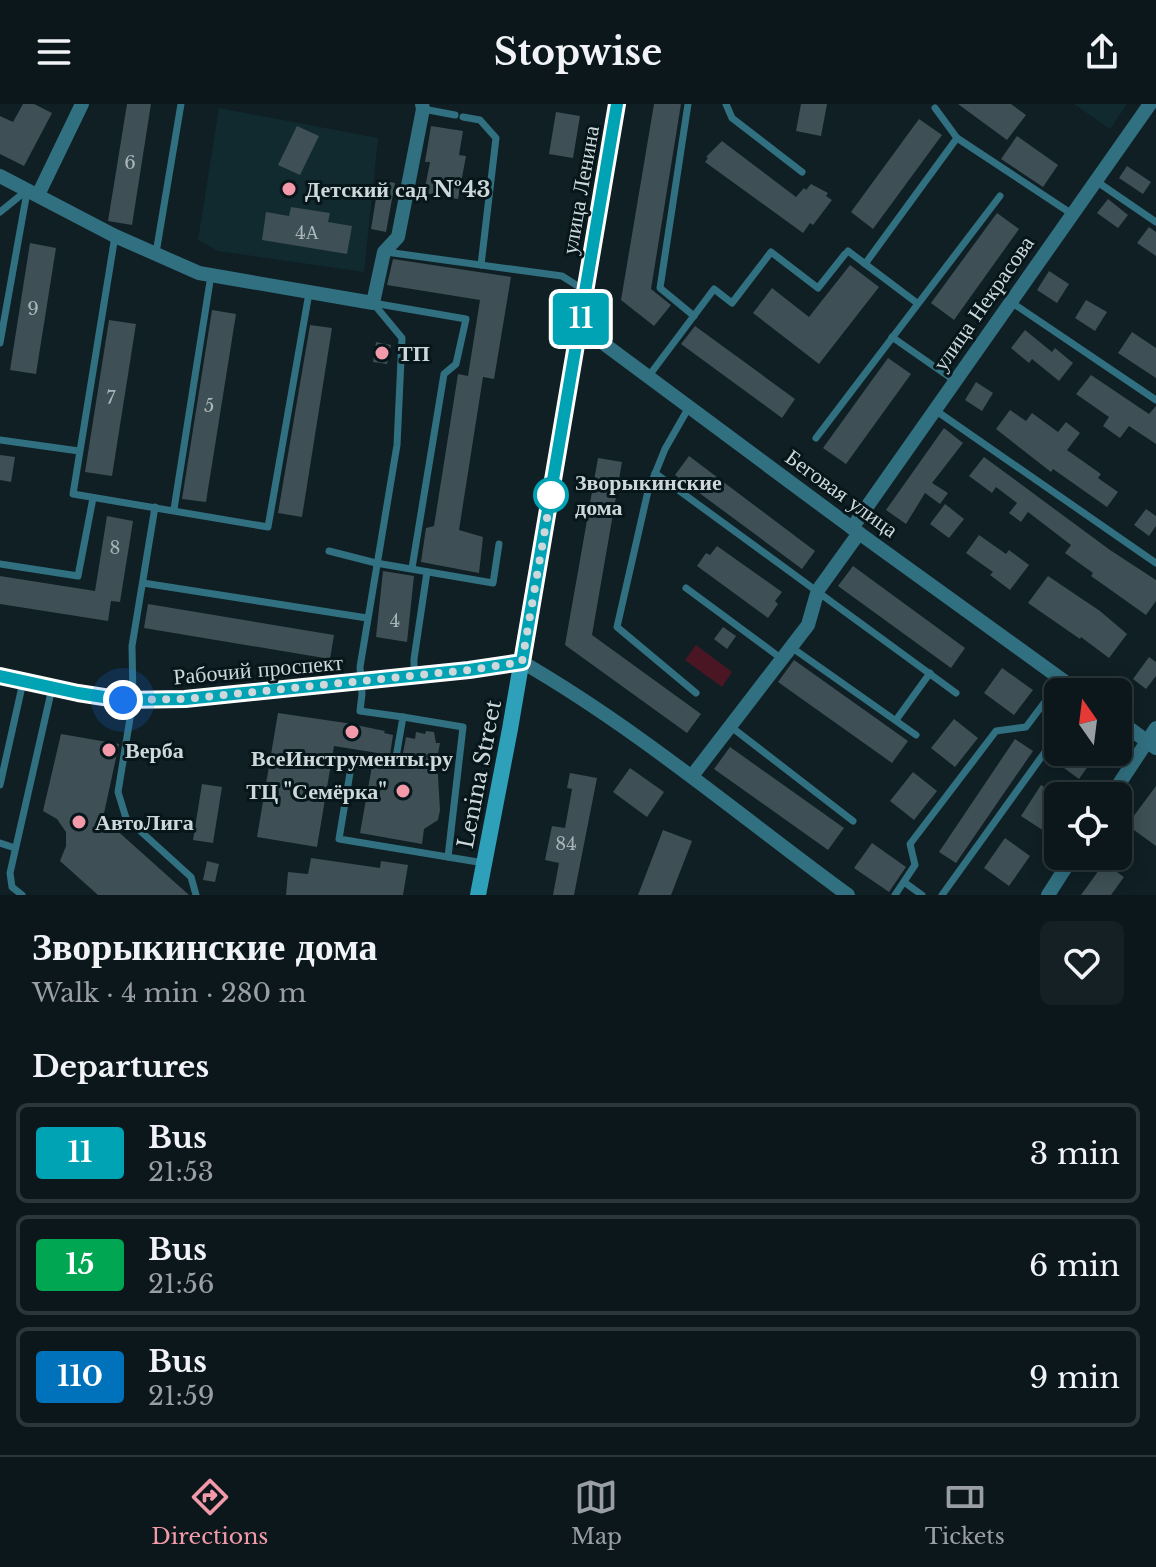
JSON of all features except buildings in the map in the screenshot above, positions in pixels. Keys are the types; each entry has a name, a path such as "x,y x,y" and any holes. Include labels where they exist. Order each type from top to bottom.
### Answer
{"main road":[{"name":"улица Ленина","path":"522,662 617,104"},
{"name":"Рабочий проспект","path":"0,676 52,688 133,700 185,699 522,662"},
{"name":"Lenina Street","path":"478,895 522,662"}],"street":[{"path":"33,192 82,104"},
{"name":"улица Некрасова","path":"692,776 808,625 818,590 935,410 1150,104"},
{"path":"0,176 115,236 199,273 373,303 384,252 398,237 422,106"},
{"name":"Беговая улица","path":"580,326 1061,678"},
{"path":"522,662 692,776 848,895"},
{"path":"1122,782 1151,744 1156,728"},
{"path":"1132,730 1151,744"},
{"path":"1048,895 1064,870"}],"lane":[{"path":"156,253 181,104"},
{"path":"688,104 660,288 694,316"},
{"path":"726,104 732,118 802,172"},
{"path":"422,106 480,120 496,138 481,265"},
{"path":"935,108 957,138 1072,214"},
{"path":"865,264 957,138"},
{"path":"1096,181 1156,222"},
{"path":"0,212 33,192"},
{"path":"0,343 33,192"},
{"path":"816,438 1000,196"},
{"path":"115,236 73,494 268,527 309,293"},
{"path":"384,252 562,276 585,291"},
{"path":"648,377 714,289 732,303 771,252 818,288 846,253 917,303"},
{"path":"174,509 211,275"},
{"path":"1011,302 1156,400"},
{"path":"373,303 402,338 397,445 367,618 360,711 463,727 448,857"},
{"path":"373,303 466,319 456,364 444,374 412,568"},
{"path":"892,337 955,381"},
{"path":"689,407 665,449 648,491 617,627 696,693"},
{"path":"935,410 1156,563"},
{"path":"0,440 79,451"},
{"path":"655,473 956,693"},
{"path":"0,564 78,576 93,498"},
{"path":"155,507 132,646 133,700 118,792 126,818 191,877 196,895"},
{"path":"329,551 376,563 493,583 499,544"},
{"path":"414,675 427,572"},
{"path":"143,583 367,618"},
{"path":"686,588 916,735"},
{"path":"896,720 930,673"},
{"path":"0,785 23,682"},
{"path":"22,895 12,887 10,873 52,688"},
{"path":"895,895 915,865 910,844 996,731 1026,727 1044,703"},
{"path":"403,717 395,763 372,759 351,767 339,839 484,863"},
{"path":"730,726 853,821"},
{"path":"942,895 1044,753"},
{"path":"0,843 15,848"},
{"path":"904,882 922,895"},
{"path":"0,890 12,887"}],"shaded area":[{"path":"1074,104 1127,104 1110,129"},
{"name":"Детский сад №43","path":"219,108 378,138 364,272 218,251 198,240"},
{"path":"696,645 732,672 722,687 685,660"}],"bus line":[{"name":"11","path":"0,676 123,700 185,699 522,662 617,104"}],"place":[{"name":"Детский сад №43","path":"289,189"},
{"name":"ТП","path":"382,353"},
{"name":"Зворыкинские дома","path":"551,495"},
{"name":"ВсеИнструменты.ру","path":"352,732"},
{"name":"Верба","path":"109,750"},
{"name":"ТЦ \"Семёрка\"","path":"403,791"},
{"name":"АвтоЛига","path":"79,822"}],"route":[{"path":"123,700 185,699 522,662 551,495"}]}
